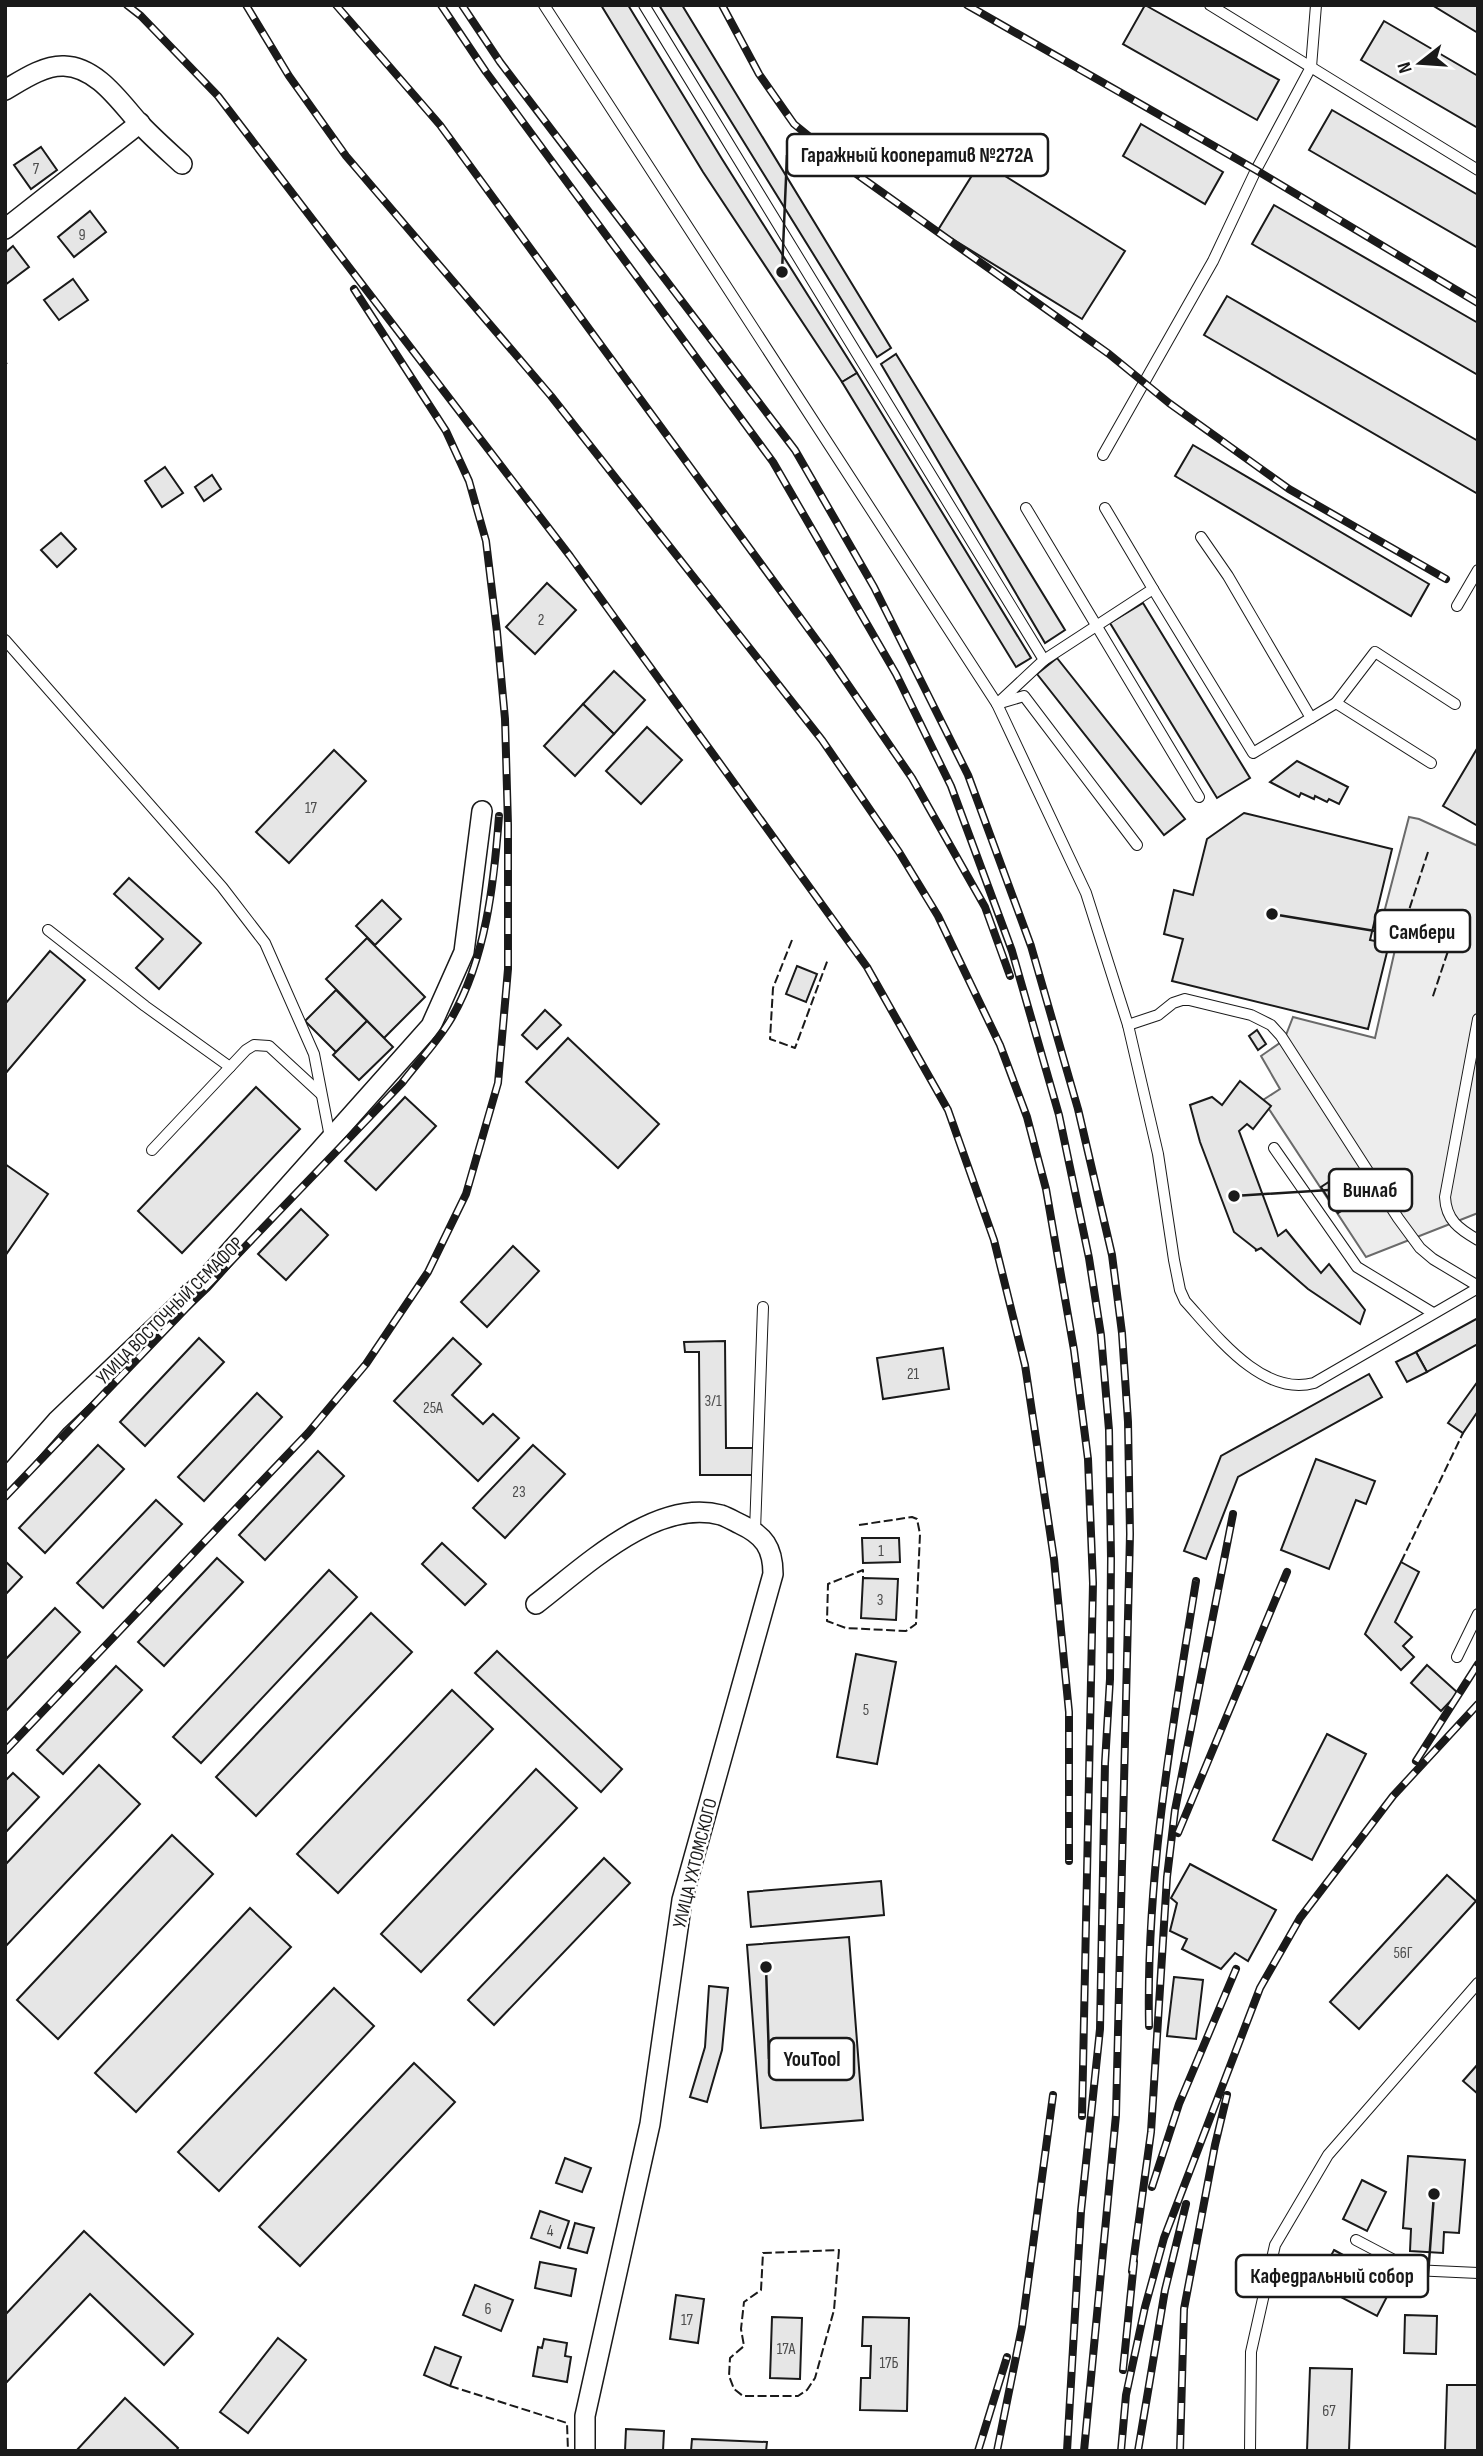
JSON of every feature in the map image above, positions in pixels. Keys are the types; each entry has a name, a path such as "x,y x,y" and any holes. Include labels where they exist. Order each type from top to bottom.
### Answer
{"street":[{"path":"5,90 50,68 65,66 80,69 113,90 140,123 182,164"},
{"path":"5,229 140,123"},
{"name":"УЛИЦА ВОСТОЧНЫЙ СЕМАФОР","path":"5,1480 57,1421 203,1282 431,1026 464,952 482,811"},
{"path":"536,1604 623,1538 674,1516 696,1512 721,1515 755,1531"},
{"name":"УЛИЦА УХТОМСКОГО","path":"585,2451 585,2416 650,2123 682,1900 773,1574 770,1552 765,1541 755,1531"}],"lane":[{"path":"544,5 997,704 1086,893 1128,1025 1158,1154 1180,1290 1185,1301 1232,1352 1250,1367 1285,1384 1303,1386 1314,1383 1478,1287 1420,1248 1281,1036 1271,1025 1251,1014 1185,999 1172,1003 1158,1015 1128,1025"},
{"path":"644,5 1044,660"},
{"path":"1210,5 1478,170"},
{"path":"1103,455 1213,261 1256,170 1311,68 1316,5"},
{"path":"1026,508 1199,797"},
{"path":"1105,508 1253,753 1336,703 1376,652 1455,704"},
{"path":"1201,537 1228,576 1311,718"},
{"path":"1457,606 1478,570"},
{"path":"997,704 1044,660 1153,589"},
{"path":"5,640 222,887 265,943 314,1054 330,1138"},
{"path":"997,704 1024,696 1137,845"},
{"path":"1336,703 1431,763"},
{"path":"48,930 145,1006 230,1067"},
{"path":"1478,1018 1445,1206 1454,1224 1478,1240"},
{"path":"152,1150 254,1045 269,1046 321,1094"},
{"path":"1274,1148 1357,1267 1433,1313"},
{"path":"755,1531 763,1307"},
{"path":"1457,1657 1478,1614"},
{"path":"1250,2451 1251,2352 1275,2245 1328,2155 1478,1983"},
{"path":"1356,2240 1413,2270 1478,2273"}],"shaded area":[{"path":"1409,817 1478,846 1478,1213 1366,1257 1263,1100 1280,1089 1261,1056 1284,1040 1293,1017 1375,1038 1399,932 1380,928"}],"building":[{"path":"601,5 628,5 857,373 842,382 703,172"},
{"path":"659,5 682,5 891,348 877,357"},
{"path":"1145,5 1279,80 1257,120 1123,44"},
{"path":"1432,5 1478,5 1478,33"},
{"path":"1384,21 1478,76 1478,128 1361,60"},
{"path":"1332,110 1478,195 1478,248 1309,150"},
{"path":"1141,124 1223,172 1205,204 1123,156"},
{"path":"41,147 57,170 31,189 14,165"},
{"path":"981,161 1125,251 1082,319 938,230"},
{"path":"1274,205 1478,323 1478,375 1252,244"},
{"path":"90,211 106,232 74,257 58,237"},
{"path":"13,246 29,267 5,285 5,253"},
{"path":"73,279 88,300 59,320 44,300"},
{"path":"1227,296 1478,441 1478,494 1204,335"},
{"path":"896,354 1065,630 1045,643 881,364"},
{"path":"857,373 1031,658 1016,667 842,382"},
{"path":"1193,445 1429,584 1411,616 1175,476"},
{"path":"165,467 183,493 162,507 145,481"},
{"path":"212,475 221,489 204,501 195,487"},
{"path":"61,533 76,549 57,567 41,550"},
{"path":"547,583 576,610 535,654 506,627"},
{"path":"1143,603 1250,778 1217,798 1110,623"},
{"path":"1057,658 1185,819 1164,835 1037,674"},
{"path":"614,671 645,700 614,734 583,704"},
{"path":"583,704 614,734 575,776 544,746"},
{"path":"647,727 682,760 641,804 606,771"},
{"path":"1478,747 1478,826 1443,806"},
{"path":"334,750 366,781 289,863 256,832"},
{"path":"1297,761 1348,787 1339,804 1315,796 1314,799 1301,793 1299,797 1270,782"},
{"path":"1244,813 1392,849 1370,940 1389,944 1368,1029 1172,981 1183,939 1164,934 1174,890 1193,895 1207,839"},
{"path":"129,878 201,943 159,989 136,968 163,939 114,894"},
{"path":"382,900 401,919 375,945 356,926"},
{"path":"367,938 425,997 384,1038 326,979"},
{"path":"50,951 85,980 5,1074 5,1004"},
{"path":"797,966 817,974 806,1002 786,994"},
{"path":"336,990 367,1021 336,1052 305,1021"},
{"path":"545,1010 561,1025 537,1049 522,1035"},
{"path":"367,1021 393,1047 359,1080 333,1055"},
{"path":"1257,1030 1266,1044 1258,1050 1249,1036"},
{"path":"568,1038 659,1124 618,1168 526,1082"},
{"path":"1240,1081 1271,1106 1253,1129 1247,1124 1239,1131 1278,1236 1286,1230 1321,1273 1329,1264 1365,1310 1360,1324 1308,1289 1261,1248 1257,1250 1234,1232 1200,1142 1190,1105 1212,1097 1222,1105"},
{"path":"256,1087 300,1129 182,1253 138,1211"},
{"path":"405,1097 436,1126 376,1190 345,1161"},
{"path":"5,1164 48,1194 5,1256"},
{"path":"1338,1176 1355,1202 1338,1213 1321,1187"},
{"path":"301,1209 328,1235 286,1280 258,1254"},
{"path":"513,1246 539,1271 487,1327 461,1302"},
{"path":"1478,1318 1478,1344 1427,1372 1416,1352"},
{"path":"199,1338 224,1362 145,1446 120,1422"},
{"path":"453,1338 481,1364 452,1395 483,1424 493,1414 519,1438 478,1481 394,1401"},
{"path":"725,1341 726,1448 753,1448 753,1475 700,1475 699,1352 685,1352 684,1342"},
{"path":"943,1348 949,1389 883,1399 877,1358"},
{"path":"1416,1352 1427,1372 1407,1382 1396,1362"},
{"path":"1369,1374 1382,1397 1238,1477 1206,1559 1184,1551 1221,1456"},
{"path":"1478,1381 1478,1411 1463,1433 1448,1423"},
{"path":"257,1393 282,1417 204,1501 178,1477"},
{"path":"98,1445 124,1469 45,1553 19,1528"},
{"path":"533,1445 565,1474 505,1538 473,1508"},
{"path":"318,1451 344,1476 265,1560 239,1535"},
{"path":"1316,1459 1375,1481 1366,1504 1356,1500 1329,1569 1281,1550"},
{"path":"156,1500 182,1524 103,1608 77,1583"},
{"path":"862,1538 899,1538 900,1562 863,1563"},
{"path":"442,1543 486,1584 465,1605 422,1564"},
{"path":"217,1558 243,1582 164,1666 138,1642"},
{"path":"5,1561 22,1577 5,1595"},
{"path":"1401,1562 1419,1572 1395,1622 1412,1637 1403,1646 1414,1657 1401,1670 1365,1634"},
{"path":"329,1570 357,1597 201,1763 173,1737"},
{"path":"863,1578 898,1579 896,1620 861,1618"},
{"path":"55,1608 80,1632 5,1712 5,1660"},
{"path":"371,1613 412,1652 256,1816 216,1777"},
{"path":"497,1651 622,1769 601,1792 475,1673"},
{"path":"856,1654 896,1662 877,1764 837,1757"},
{"path":"1427,1665 1458,1693 1441,1711 1411,1683"},
{"path":"116,1666 142,1690 63,1774 37,1750"},
{"path":"452,1690 493,1729 338,1893 297,1854"},
{"path":"1327,1734 1366,1754 1312,1860 1273,1840"},
{"path":"99,1765 140,1804 5,1947 5,1865"},
{"path":"536,1769 577,1808 421,1972 381,1934"},
{"path":"13,1773 39,1797 5,1833 5,1781"},
{"path":"172,1835 213,1874 58,2039 17,2000"},
{"path":"604,1858 630,1883 494,2025 468,2000"},
{"path":"1190,1864 1276,1910 1248,1961 1235,1953 1221,1969 1182,1949 1187,1939 1170,1931 1177,1903 1171,1898"},
{"path":"1447,1875 1476,1901 1359,2029 1330,2002"},
{"path":"881,1881 884,1915 751,1927 748,1892"},
{"path":"250,1908 291,1947 136,2112 95,2073"},
{"path":"849,1937 863,2120 761,2128 747,1945"},
{"path":"1174,1977 1203,1980 1196,2039 1167,2036"},
{"path":"709,1986 728,1988 722,2050 707,2102 690,2097 705,2047"},
{"path":"334,1988 374,2026 219,2191 178,2152"},
{"path":"414,2063 455,2102 300,2266 259,2227"},
{"path":"1478,2064 1478,2094 1463,2081"},
{"path":"1408,2156 1465,2160 1459,2233 1444,2232 1443,2253 1410,2251 1411,2229 1403,2228"},
{"path":"565,2158 591,2168 582,2192 556,2183"},
{"path":"1362,2180 1386,2192 1367,2231 1343,2219"},
{"path":"540,2211 569,2221 560,2248 531,2238"},
{"path":"575,2223 594,2228 587,2253 568,2248"},
{"path":"84,2231 193,2334 164,2365 90,2294 5,2384 5,2315"},
{"path":"1334,2250 1394,2283 1377,2316 1316,2284"},
{"path":"540,2262 576,2269 571,2296 535,2288"},
{"path":"475,2285 513,2300 501,2331 463,2315"},
{"path":"676,2295 704,2299 698,2343 670,2339"},
{"path":"1405,2315 1437,2316 1436,2354 1404,2353"},
{"path":"772,2317 802,2318 800,2379 770,2378"},
{"path":"863,2317 909,2318 907,2411 860,2410 861,2378 870,2378 871,2346 862,2346"},
{"path":"278,2338 306,2360 248,2433 220,2412"},
{"path":"544,2339 567,2343 565,2356 571,2357 567,2382 533,2376 538,2347 542,2348"},
{"path":"435,2347 461,2357 450,2386 424,2375"},
{"path":"1310,2368 1352,2369 1349,2451 1307,2451"},
{"path":"1447,2385 1478,2385 1478,2451 1445,2451"},
{"path":"125,2398 178,2448 176,2451 76,2451"},
{"path":"626,2429 664,2431 663,2451 625,2451"},
{"path":"692,2439 767,2442 766,2451 691,2451"}],"railway":[{"path":"127,5 141,16 218,96 570,556 867,967 948,1110 994,1240 1025,1365 1054,1559 1069,1712 1069,1861"},
{"path":"246,5 289,76 346,156 551,396 822,740 899,852 938,916 1000,1045 1027,1117 1046,1189 1074,1350 1088,1459 1093,1583 1082,2116"},
{"path":"336,5 440,125 829,657 912,778 985,907 1010,976"},
{"path":"441,5 486,72 773,462 896,674 951,786 1012,951 1059,1115 1089,1258 1101,1335 1109,1430 1111,1558 1100,2029 1081,2211 1067,2451"},
{"path":"462,5 500,62 795,450 874,587 968,775 1031,946 1078,1109 1112,1255 1122,1333 1128,1422 1130,1534 1116,2115 1084,2451"},
{"path":"722,5 759,74 794,124 848,168 1109,354 1169,403 1289,489 1446,579"},
{"path":"967,5 1256,170 1478,303"},
{"path":"5,1751 308,1433 366,1364 428,1272 466,1194 498,1083 508,969 508,825 505,719 486,541 469,481 446,431 354,289"},
{"path":"5,1497 402,1083 440,1035 463,996 480,946 491,894 499,816"},
{"path":"1132,2271 1151,2132 1167,1877 1175,1810 1233,1514"},
{"path":"1178,1833 1287,1572"},
{"path":"1149,2026 1149,1970 1156,1858 1196,1581"},
{"path":"1416,1761 1478,1664"},
{"path":"1121,2451 1126,2395 1145,2307 1164,2238 1260,1988 1300,1918 1393,1796 1478,1704"},
{"path":"1152,2187 1179,2104 1236,1969"},
{"path":"997,2451 1022,2327 1053,2095"},
{"path":"1180,2451 1184,2309 1227,2095"},
{"path":"1138,2451 1165,2290 1186,2204"},
{"path":"1123,2370 1134,2262"},
{"path":"978,2451 1007,2357"}],"fence":[{"path":"1428,852 1409,910 1456,927 1432,999"},
{"path":"792,940 773,988 770,1039 795,1048 828,959"},
{"path":"1401,1562 1463,1433"},
{"path":"859,1525 912,1517 917,1519 920,1534 916,1624 906,1631 846,1628 827,1621 828,1584 863,1570 863,1578"},
{"path":"839,2250 834,2310 815,2378 807,2390 798,2396 743,2396 734,2389 729,2376 730,2358 744,2346 741,2329 744,2302 761,2290 763,2253 839,2250"},
{"path":"450,2386 567,2423 568,2451"}],"place":[{"name":"Гаражный кооператив №272А","path":"782,272"},
{"name":"Самбери","path":"1272,914"},
{"name":"Винлаб","path":"1234,1196"},
{"name":"YouTool","path":"766,1967"},
{"name":"Кафедральный собор","path":"1434,2194"}]}
